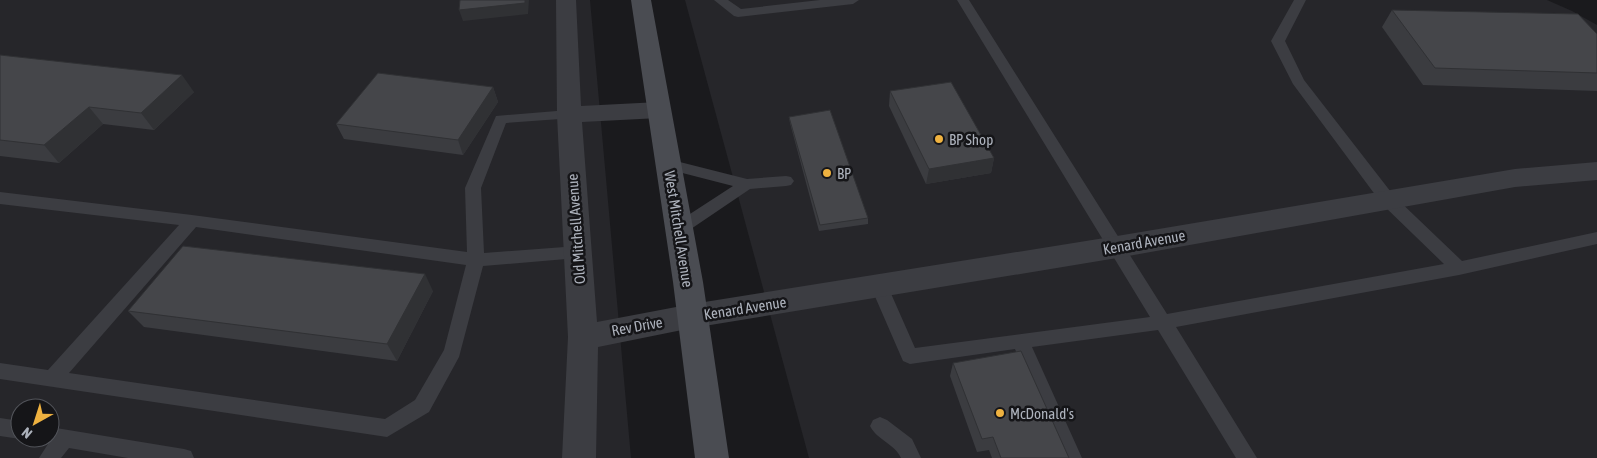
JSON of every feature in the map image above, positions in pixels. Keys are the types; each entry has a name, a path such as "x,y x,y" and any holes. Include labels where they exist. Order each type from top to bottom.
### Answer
{"main road":[{"name":"West Mitchell Avenue","path":"641,0 679,229 712,458"}],"street":[{"name":"Old Mitchell Avenue","path":"566,0 569,115 583,336 580,458"},
{"path":"569,115 659,110"},
{"name":"Kenard Avenue","path":"692,316 1117,247 1515,178 1597,171"},
{"name":"Rev Drive","path":"583,336 692,316"}],"lane":[{"path":"720,0 738,13 853,0"},
{"path":"963,0 1247,458"},
{"path":"1300,0 1278,41 1298,81 1388,200 1459,268"},
{"path":"0,371 387,428 422,406 453,352 476,260 474,188 501,119 569,115"},
{"path":"668,164 747,184 786,181"},
{"path":"679,229 747,184"},
{"path":"0,198 192,221 476,260 578,252"},
{"path":"53,378 192,221"},
{"path":"879,286 910,356 1163,322 1459,268 1597,238"},
{"path":"1020,340 1072,458"},
{"path":"880,426 904,445 911,458"},
{"path":"60,437 184,458"}],"shaded area":[{"path":"0,0 590,0 631,458 0,458"},
{"path":"685,0 1547,0 1572,11 1597,25 1597,458 809,458"}],"building":[{"path":"460,0 525,0 525,3 459,10"},
{"path":"1392,10 1578,14 1597,34 1597,73 1435,68"},
{"path":"0,55 182,75 141,113 89,107 44,145 0,140"},
{"path":"378,73 493,87 458,140 336,124"},
{"name":"BP Shop","path":"951,82 994,158 929,169 890,91"},
{"name":"BP","path":"830,110 868,218 820,225 789,117"},
{"path":"183,246 425,274 387,344 128,311"},
{"name":"McDonald's","path":"1021,351 1069,458 1001,458 993,437 982,439 953,363"}],"place":[{"name":"BP Shop","path":"939,139"},
{"name":"BP","path":"827,173"},
{"name":"McDonald's","path":"1000,413"}]}
